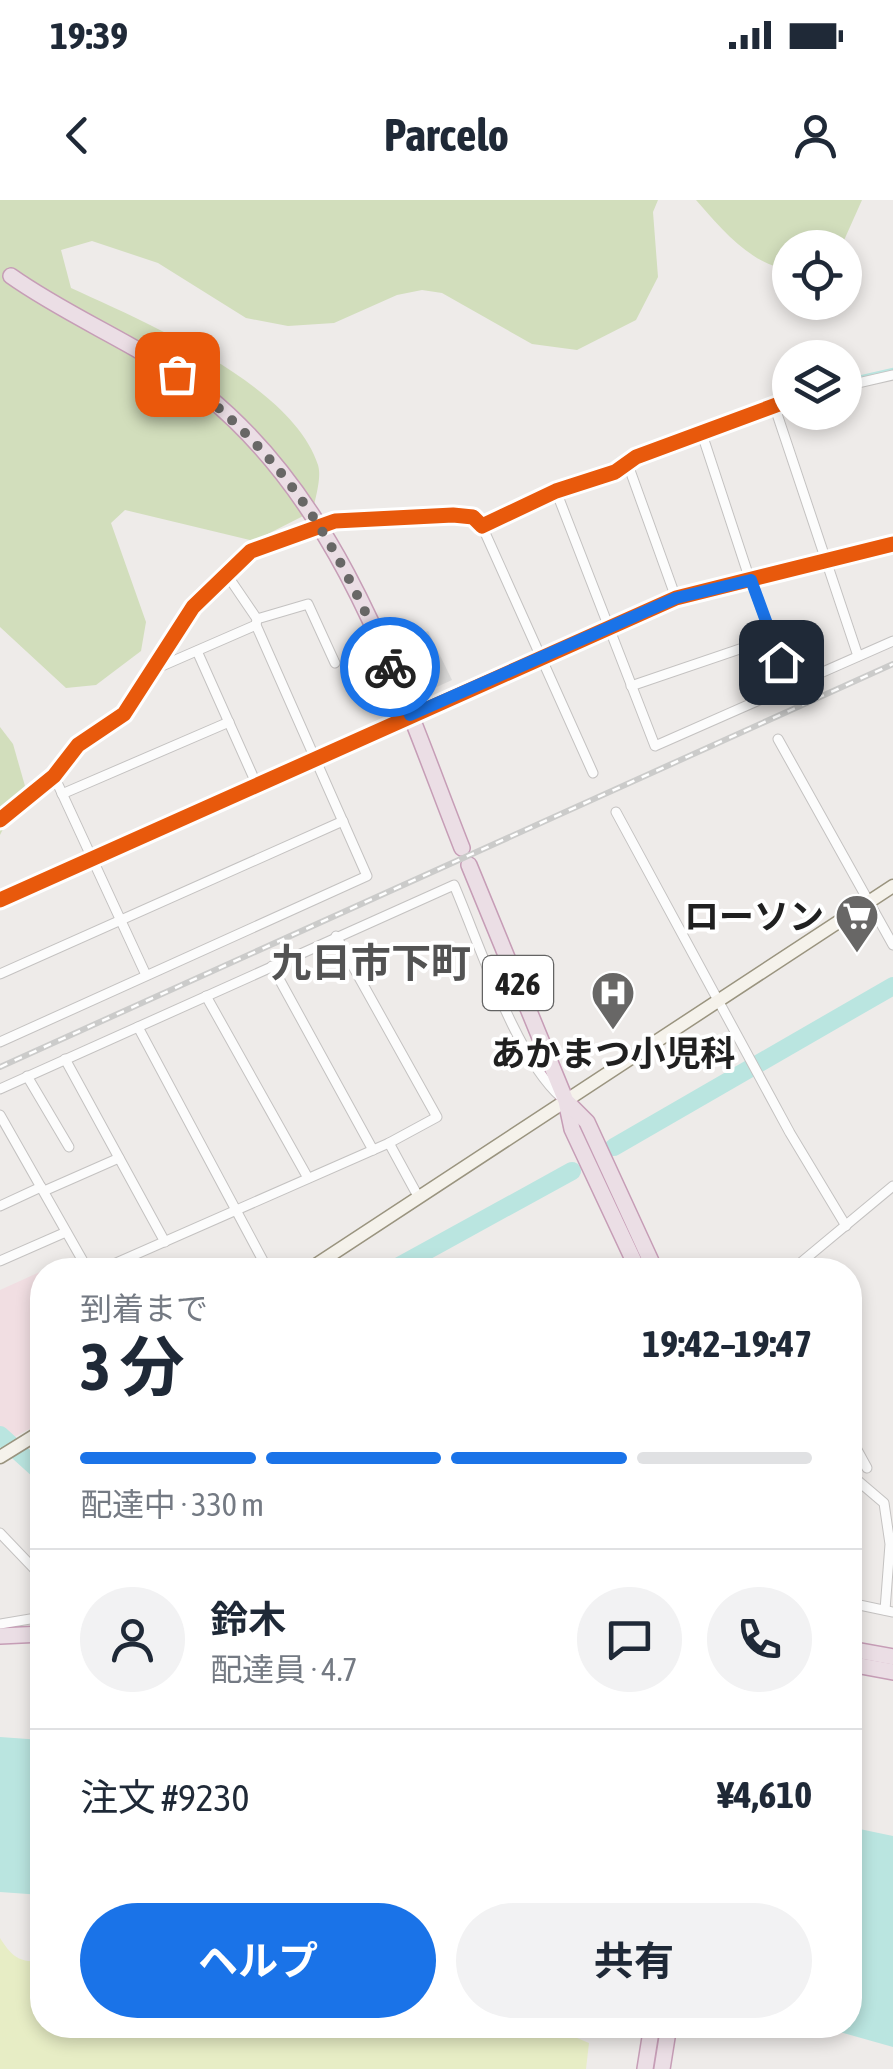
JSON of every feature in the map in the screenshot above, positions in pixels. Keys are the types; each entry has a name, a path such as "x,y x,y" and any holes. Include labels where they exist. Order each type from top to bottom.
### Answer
{"highway":[{"path":"11,276 68,314 177,374 265,449 307,503 335,554 410,715 462,848"},
{"name":"426","path":"470,865 566,1101 572,1129 632,1258"},
{"name":"426","path":"566,1101 587,1122 649,1258"},
{"path":"0,1636 30,1635"},
{"path":"862,1651 893,1657"},
{"path":"862,1666 893,1672"},
{"path":"645,2069 650,2038"},
{"path":"662,2069 667,2038"}],"street":[{"path":"862,382 893,375"},
{"path":"482,526 556,491 615,472 628,462 772,406"},
{"path":"782,430 858,656"},
{"path":"701,432 790,688"},
{"path":"628,462 676,598"},
{"path":"556,491 655,746 893,641"},
{"path":"335,521 473,517 482,526 593,773"},
{"path":"0,820 54,776 78,745 124,714 147,672 192,607 225,572 251,550 304,529"},
{"path":"0,900 313,756 676,598 893,544"},
{"path":"0,1042 368,876 256,622 225,572"},
{"path":"147,672 256,622 308,604 334,662"},
{"path":"631,686 772,638"},
{"path":"197,651 256,783"},
{"path":"62,794 229,722"},
{"path":"778,739 893,945"},
{"path":"54,776 146,975"},
{"path":"616,812 790,1133 846,1226"},
{"path":"0,974 343,821"},
{"path":"0,1089 454,885 528,1055 546,1084 566,1101"},
{"path":"326,1258 893,886"},
{"path":"128,1258 389,1144 438,1116 336,936"},
{"path":"272,966 374,1150"},
{"path":"206,996 308,1178"},
{"path":"138,1027 262,1258"},
{"path":"66,1059 165,1242"},
{"path":"27,1076 69,1147"},
{"path":"0,1115 81,1258"},
{"path":"389,1144 419,1198"},
{"path":"0,1206 119,1158"},
{"path":"807,1258 893,1186"},
{"path":"0,1261 66,1232"},
{"path":"7,1450 30,1438"},
{"path":"862,1460 866,1468"},
{"path":"862,1484 884,1503 890,1544 889,1611 862,1605"},
{"path":"0,1533 30,1564"},
{"path":"0,1624 30,1619"}],"shaded area":[{"path":"428,631 452,680 430,690 417,685 398,644"},
{"path":"30,1276 30,1429 11,1439 0,1430 0,1290"}],"green space":[{"path":"0,200 658,200 653,212 658,277 636,320 577,350 532,344 442,293 422,290 397,295 334,323 288,326 246,318 158,263 92,241 61,250 71,288 212,359 279,408 303,436 318,465 319,476 313,511 254,541 125,510 111,523 146,622 141,651 96,685 66,688 0,627"},
{"path":"696,200 862,200 849,230 772,230 772,265 726,233"},
{"path":"0,727 13,744 25,786 0,835"},
{"path":"0,1938 17,1957 30,1961 30,2038 577,2038 589,2043 586,2069 0,2069"}],"water":[{"path":"0,1737 30,1739 30,1894 0,1892"},
{"path":"862,1830 893,1836 893,2047 861,2038"}],"waterway":[{"path":"862,376 893,369"},
{"path":"427,512 456,509 488,515 543,489 611,467 626,455 772,401"},
{"path":"331,516 364,514"},
{"path":"210,583 239,551 305,523"},
{"path":"44,779 70,745 118,710 188,603 202,593"},
{"path":"0,814 18,799"},
{"path":"614,1147 893,986"},
{"path":"414,1258 572,1171"},
{"path":"0,1435 30,1462"}],"railway":[{"path":"0,1067 893,664"}],"cycle path":[{"path":"0,820 54,776 78,745 124,714 193,607 251,551 335,521 453,515 473,517 482,526 556,491 615,472 636,457 772,407"},
{"path":"0,900 676,598 893,544"}],"way so far":[{"path":"177,374 265,449 307,503 390,667"}],"place":[{"name":"ローソン","path":"857,954"},
{"name":"あかまつ小児科","path":"613,1031"}],"district":[{"name":"九日市下町","path":"371,962"}],"route":[{"path":"390,667 410,715 676,598 751,580 781,662"}]}
